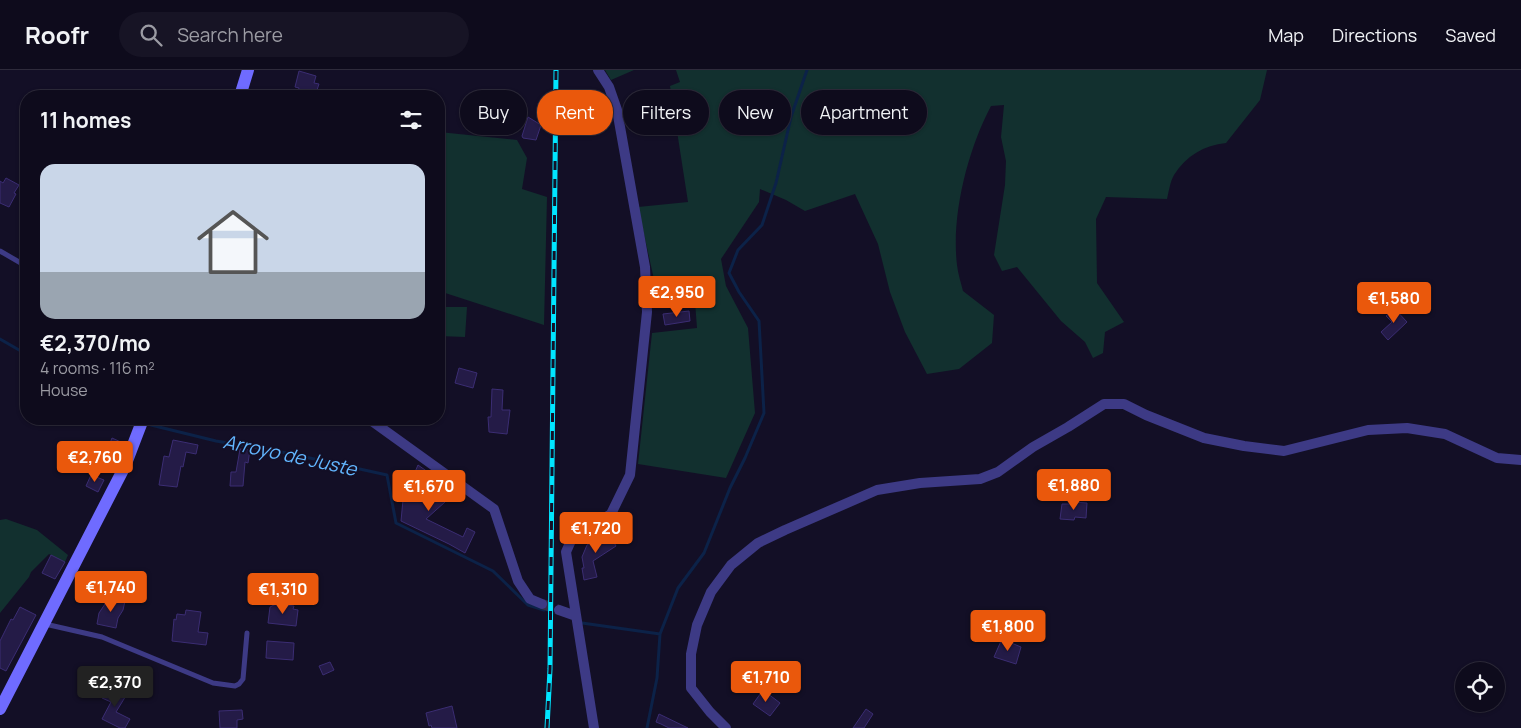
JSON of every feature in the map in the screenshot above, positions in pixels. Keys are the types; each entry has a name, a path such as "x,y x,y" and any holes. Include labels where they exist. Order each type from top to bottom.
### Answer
{"street":[{"path":"242,90 248,70"},
{"path":"594,728 566,552 573,536 611,514 630,475 647,312 645,267 617,110 609,87 598,70"},
{"path":"726,728 690,688 691,654 697,625 711,592 731,566 758,543 877,490 920,483 980,479 998,472 1033,447 1104,404 1124,404 1146,415 1204,438 1244,446 1284,451 1368,430 1406,428 1445,434 1497,458 1521,460"},
{"path":"0,709 125,466 140,425"},
{"path":"377,425 494,509 518,581 530,599 542,604"},
{"path":"559,610 576,616"}],"lane":[{"path":"0,251 20,263"},
{"path":"44,624 121,644 213,683 234,686 240,684 242,679 247,633"}],"green space":[{"path":"605,70 634,70 611,80"},
{"path":"676,70 1267,70 1260,100 1226,143 1203,149 1184,162 1173,178 1167,199 1106,197 1096,219 1097,283 1124,322 1105,332 1103,353 1093,358 1085,342 1061,321 1017,267 1002,271 994,255 1005,185 1006,161 1001,137 1004,105 991,106 975,142 963,183 957,225 957,265 963,291 994,315 992,343 959,369 927,374 905,332 890,292 878,244 855,194 805,211 786,200 760,189 759,202 721,259 726,286 748,328 755,413 726,478 638,464 652,333 697,328 695,302 659,302 638,207 688,202 678,135 709,135 709,90 671,90 670,86 680,82"},
{"path":"445,133 517,140 527,158 522,189 547,197 544,325 445,293"},
{"path":"445,307 467,307 465,337 445,336"},
{"path":"6,519 37,530 68,555 65,562 49,554 31,572 0,613 0,520"}],"building":[{"path":"299,71 316,76 314,83 319,84 317,90 298,90 299,88 295,87"},
{"path":"528,117 537,123 536,140 523,138 522,136 527,135"},
{"path":"6,178 19,185 9,207 0,203 0,181 3,183"},
{"path":"1394,308 1407,322 1388,340 1381,332 1392,322 1386,316"},
{"path":"689,311 690,321 665,325 663,314"},
{"path":"459,368 477,373 473,388 455,383"},
{"path":"492,389 503,390 502,410 510,410 507,434 489,432 488,417 491,417"},
{"path":"112,438 123,443 114,465 103,460"},
{"path":"173,440 198,445 196,454 186,452 177,487 159,485 164,456 169,457"},
{"path":"240,449 250,450 248,463 245,462 243,486 230,486 231,472 236,472"},
{"path":"418,465 432,475 424,487 445,502 426,519 463,537 467,528 475,532 465,553 401,521 403,500"},
{"path":"91,475 104,480 98,492 86,486"},
{"path":"1073,502 1087,503 1086,518 1075,517 1074,520 1060,519 1062,504 1073,504"},
{"path":"608,532 616,546 593,561 597,577 584,580 582,557 587,545"},
{"path":"51,555 65,562 55,579 42,573"},
{"path":"109,598 125,601 116,628 97,624 99,613"},
{"path":"276,604 294,606 293,609 298,610 296,626 268,623 270,607"},
{"path":"20,607 36,615 6,671 0,668 0,641 11,619 13,620"},
{"path":"186,610 201,612 198,632 208,633 206,645 172,641 174,619 176,620 177,614 185,615"},
{"path":"1004,640 1021,647 1016,664 994,657 1001,641 1004,642"},
{"path":"267,641 294,643 293,660 266,658"},
{"path":"330,662 334,670 323,675 319,666"},
{"path":"110,685 127,694 116,712 130,719 125,728 120,728 102,719 111,702 102,698"},
{"path":"763,690 780,703 770,716 753,704"},
{"path":"452,706 457,728 432,728 431,725 429,726 426,713"},
{"path":"866,709 873,714 864,728 853,728"},
{"path":"242,710 243,719 237,720 237,728 220,728 219,711"},
{"path":"659,714 688,728 669,728 656,722"}],"waterway":[{"path":"647,728 657,678 660,634 678,588 704,553 730,488 764,413 759,321 739,292 729,273 738,250 762,225 776,183 791,117 807,70"},
{"name":"Arroyo de Juste","path":"0,339 20,351"},
{"name":"Arroyo de Juste","path":"151,425 216,441 287,453 387,475 396,523 493,571 528,605 544,610"},
{"name":"Arroyo de Juste","path":"582,623 660,634"}],"tunnel":[{"path":"542,604 559,610"}],"railway":[{"path":"547,728 550,669 556,70"}]}
